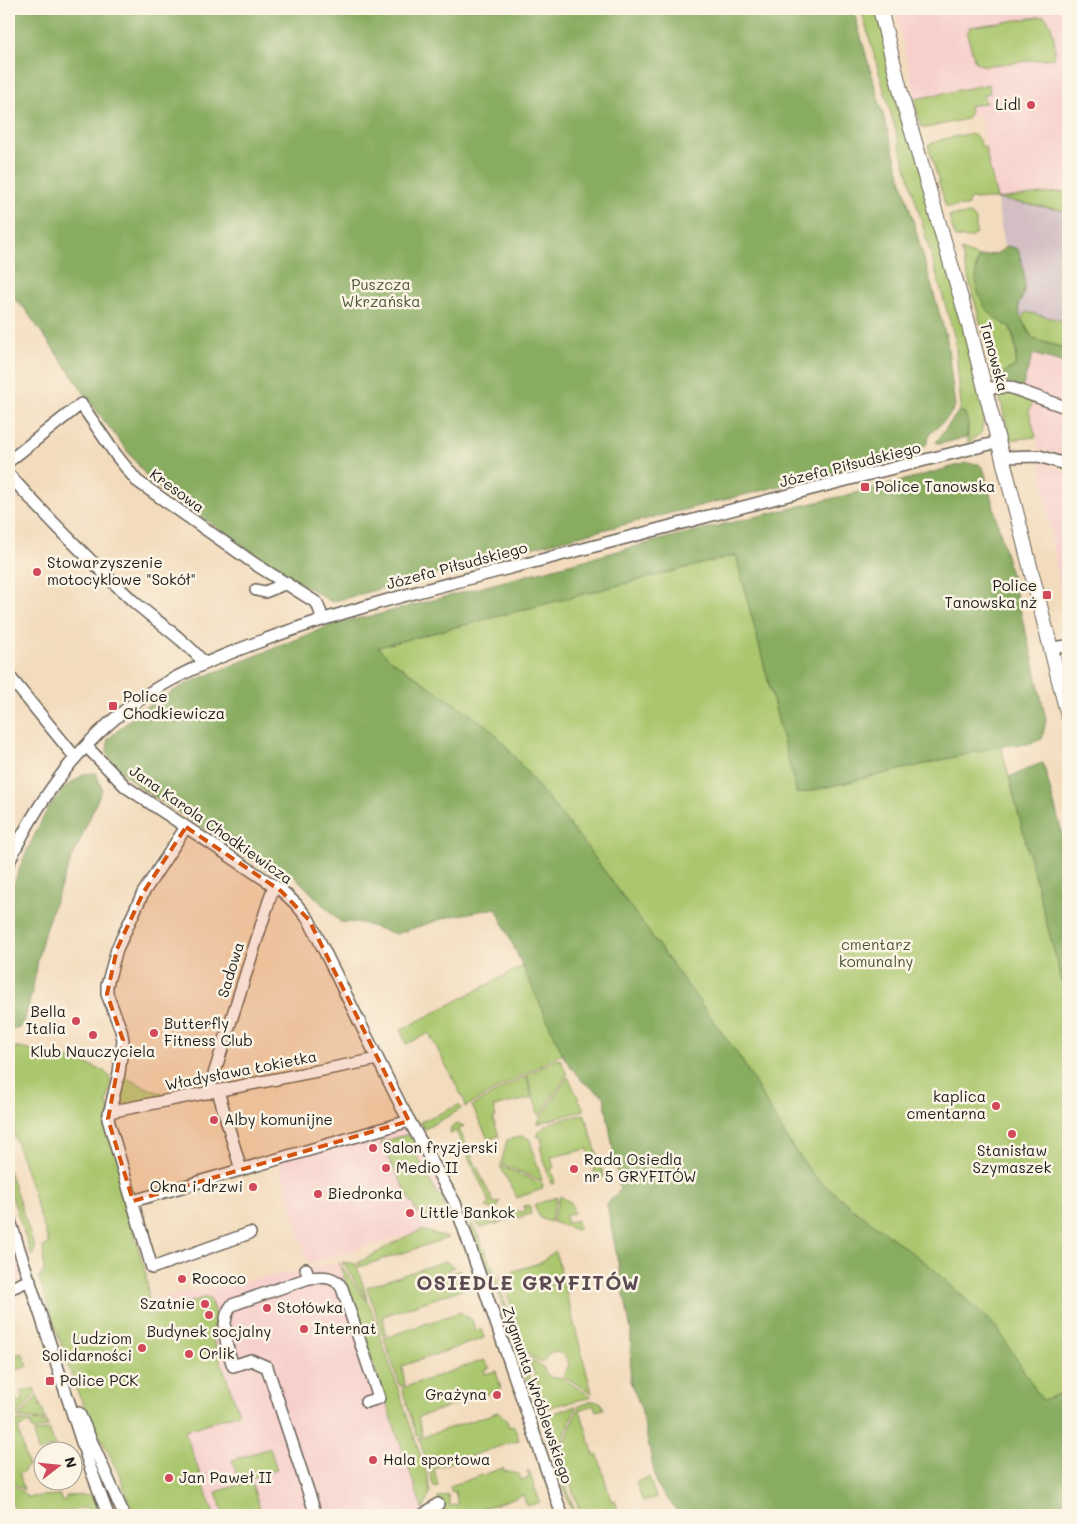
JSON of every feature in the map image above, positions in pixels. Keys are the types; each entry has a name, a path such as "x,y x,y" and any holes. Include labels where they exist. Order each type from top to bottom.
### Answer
{"main road":[{"name":"Tanowska","path":"880,9 904,105 985,388 1068,716"}],"street":[{"path":"985,388 1009,387 1068,408"},
{"name":"Kresowa","path":"9,461 81,404 116,455 137,481 255,564 317,603 323,619"},
{"name":"Józefa Piłsudskiego","path":"9,862 35,812 75,757 115,718 143,697 204,664 323,619 432,588 999,442"},
{"path":"1003,457 1039,456 1068,465"},
{"path":"9,475 86,555 134,601 190,646 204,664"},
{"path":"256,590 265,592 287,583"},
{"path":"1050,648 1068,646"},
{"path":"9,676 75,757"},
{"name":"Jana Karola Chodkiewicza","path":"86,746 126,786 274,886 296,904 309,920 409,1121"},
{"path":"186,827 143,892 117,949 109,975 107,994 123,1040 109,1112 110,1124 152,1268 250,1233"},
{"name":"Sadowa","path":"213,1092 274,886"},
{"name":"Władysława Łokietka","path":"109,1112 378,1059"},
{"path":"213,1092 241,1170"},
{"path":"133,1201 409,1121"},
{"name":"Zygmunta Wróblewskiego","path":"409,1121 444,1182 460,1216 562,1515"},
{"path":"9,1218 62,1375 90,1467 108,1515"},
{"path":"316,1515 266,1368 252,1360 233,1366 226,1344 228,1309 232,1305 308,1274 327,1277 336,1281 342,1288 379,1398 366,1402"},
{"path":"9,1289 30,1280"},
{"path":"62,1375 124,1515"},
{"path":"423,1515 438,1504"}],"highlighted area":[{"path":"186,827 281,891 309,920 409,1121 133,1201 108,1119 123,1040 107,994 117,949 143,893"}],"shaded area":[{"path":"895,9 1061,9 1063,24 1068,25 1068,191 997,199 980,116 970,117 964,89 916,99"},
{"path":"997,199 1068,211 1068,326 1014,314"},
{"path":"1033,354 1068,364 1062,387 1068,390 1068,406 1022,388"},
{"path":"1034,400 1068,413 1068,456 1039,450 1029,411"},
{"path":"1040,461 1068,473 1068,601 1061,598"},
{"path":"407,1123 459,1219 308,1264 278,1160"},
{"path":"9,1224 27,1279 9,1287"},
{"path":"339,1263 423,1511 416,1515 214,1515 142,1301"}],"green space":[{"name":"Puszcza Wkrzańska","path":"9,9 853,9 947,340 955,407 948,417 930,434 926,445 904,455 482,560 332,602 277,569 151,482 102,418 25,309 9,294"},
{"path":"861,9 876,9 956,293 985,413 981,433 968,443 968,424 965,413 959,411 961,405 955,339"},
{"path":"1044,16 1050,23 1054,36 1054,58 984,66 975,62 967,34 970,27"},
{"path":"989,84 990,93 983,95 986,103 969,106 970,114 967,119 926,128 921,126 914,100"},
{"path":"968,134 976,136 982,147 985,147 997,199 970,199 967,206 946,207 928,145 943,139"},
{"path":"1068,191 1068,211 997,199"},
{"path":"971,214 976,220 976,234 971,238 955,237 949,216"},
{"path":"1007,246 1018,249 1025,285 1022,299 1018,305 1022,320 1033,339 1068,349 1068,364 1033,354 1022,388 1000,381 1001,374 1015,366 1017,351 1011,327 992,315 985,307 977,289 976,278 979,257 998,253"},
{"path":"961,250 979,257 975,270 1010,327 1014,340 1015,366 1001,374 994,374"},
{"path":"1026,312 1068,322 1068,349 1033,339 1022,320"},
{"path":"1010,392 1034,400 1029,411 1036,437 1010,440 999,394"},
{"path":"959,411 965,413 968,424 967,437 940,444 936,442"},
{"path":"966,463 979,464 984,470 1033,660 1046,720 1042,739 1028,744 1001,746 797,794 736,555 378,647 391,660 487,726 499,738 584,843 741,1059 789,1142 814,1176 852,1208 930,1266 997,1328 1042,1400 1068,1391 1068,1515 680,1515 657,1486 641,1408 630,1381 631,1331 607,1204 620,1190 604,1096 582,1081 565,1059 496,908 448,917 396,934 361,923 340,922 292,874 271,872 139,787 113,765 107,752 108,739 141,710 186,684 339,622 373,616 671,537 876,488"},
{"name":"cmentarz komunalny","path":"736,555 797,794 1001,746 1068,1005 1068,1391 1042,1401 997,1328 930,1266 852,1208 814,1176 789,1142 741,1059 584,843 499,738 487,726 391,660 378,647"},
{"path":"1043,763 1068,855 1068,1005 1009,777"},
{"path":"96,773 102,789 50,915 25,1016 21,1027 9,1029 9,895 25,855 48,808 64,788 84,774"},
{"path":"523,966 563,1053 465,1107 465,1102 429,1033 406,1044 401,1030"},
{"path":"9,1046 76,1060 104,1071 109,1076 111,1083 107,1103 132,1215 131,1223 146,1275 149,1300 142,1301 147,1316 206,1297 210,1298 218,1323 213,1325 213,1339 239,1413 185,1431 214,1515 133,1515 120,1476 76,1389 39,1278 44,1271 43,1247 49,1244 9,1119"},
{"path":"557,1059 561,1060 567,1075 539,1117 527,1075"},
{"path":"526,1076 532,1098 493,1107 496,1117 493,1119 499,1136 488,1139 472,1106"},
{"path":"124,1077 168,1097 128,1105 123,1103 119,1096"},
{"path":"568,1077 584,1110 537,1124"},
{"path":"459,1105 461,1109 425,1129 420,1122"},
{"path":"585,1115 604,1177 596,1177 588,1149 551,1157 554,1168 551,1169 555,1183 551,1184 540,1147 543,1146 540,1136 537,1137 539,1132 556,1121"},
{"path":"458,1124 464,1126 459,1129 494,1203 500,1201 498,1207 492,1209 486,1207 490,1203 456,1131 450,1133 451,1127"},
{"path":"412,1133 418,1144 413,1149 439,1197 447,1197 443,1203 448,1217 455,1214 456,1217 437,1221 417,1213 381,1142"},
{"path":"521,1136 530,1140 542,1181 501,1164 507,1140"},
{"path":"500,1166 543,1184 542,1189 517,1198"},
{"path":"9,1170 35,1249 32,1257 9,1187"},
{"path":"560,1196 571,1203 574,1213 565,1216 567,1223 576,1220 579,1227 577,1230 552,1222"},
{"path":"557,1197 550,1222 540,1218 534,1205"},
{"path":"529,1205 531,1214 481,1228 475,1220 479,1219 487,1223 493,1219 496,1220 497,1217 514,1214 516,1211 524,1212 525,1208 522,1207"},
{"path":"472,1223 494,1271 485,1269 481,1263 472,1238"},
{"path":"422,1230 448,1238 359,1267 358,1263"},
{"path":"555,1250 592,1393 563,1376 569,1365 567,1358 562,1354 550,1352 542,1363 527,1354 501,1275 542,1262"},
{"path":"445,1261 454,1267 448,1269 450,1273 460,1270 466,1288 383,1316 386,1334 383,1335 367,1287"},
{"path":"342,1262 356,1264 368,1301"},
{"path":"339,1263 370,1306 428,1478 430,1492 423,1511"},
{"path":"496,1276 534,1389 530,1391 497,1288 490,1289 491,1279"},
{"path":"460,1312 472,1320 475,1331 481,1329 484,1338 402,1366 405,1385 400,1386 384,1338"},
{"path":"22,1353 28,1366 11,1372 9,1357"},
{"path":"529,1358 543,1367 547,1375 553,1378 560,1377 592,1397 545,1408"},
{"path":"484,1360 490,1368 484,1370 485,1374 496,1371 501,1389 418,1417 422,1435 417,1436 402,1388"},
{"path":"34,1388 36,1393 15,1418 9,1416 9,1399 11,1404 23,1400 21,1392"},
{"path":"37,1396 46,1420 18,1418"},
{"path":"593,1401 600,1402 604,1409 596,1411 594,1405 580,1410 594,1456 598,1455 611,1501 615,1500 619,1515 581,1515 560,1454 579,1406"},
{"path":"576,1406 559,1450 547,1415"},
{"path":"498,1412 506,1419 509,1427 514,1426 519,1440 434,1468 438,1486 434,1487 419,1438"},
{"path":"17,1421 47,1422 48,1426 33,1431 30,1423 18,1428 28,1466 24,1468 25,1471 19,1473 24,1490 9,1480 9,1429"},
{"path":"49,1429 54,1442 36,1442 34,1433"},
{"path":"548,1433 576,1515 573,1515 546,1435"},
{"path":"270,1448 277,1470 239,1482 232,1460"},
{"path":"503,1468 504,1471 519,1474 521,1480 529,1478 527,1471 529,1471 540,1502 527,1506 523,1495 462,1515 444,1515 438,1497 448,1495 450,1506 458,1504 455,1491 451,1492 450,1486"},
{"path":"649,1477 656,1497 643,1502 636,1482"},
{"path":"251,1481 262,1514 224,1515 216,1492"},
{"path":"9,1482 27,1497 60,1495 61,1501 66,1500 66,1496 92,1495 97,1510 88,1513 86,1507 56,1515 18,1515 9,1498"}],"place":[{"name":"Lidl","path":"1031,105"},
{"name":"Police Tanowska","path":"865,487"},
{"name":"Stowarzyszenie motocyklowe \"Sokół\"","path":"37,572"},
{"name":"Police Tanowska nż","path":"1047,595"},
{"name":"Police Chodkiewicza","path":"113,706"},
{"name":"Bella Italia","path":"76,1021"},
{"name":"Butterfly Fitness Club","path":"154,1033"},
{"name":"Klub Nauczyciela","path":"93,1035"},
{"name":"kaplica cmentarna","path":"996,1106"},
{"name":"Alby komunijne","path":"214,1120"},
{"name":"Stanisław Szymaszek","path":"1012,1134"},
{"name":"Salon fryzjerski","path":"373,1148"},
{"name":"Medio II","path":"386,1168"},
{"name":"Rada Osiedla nr 5 GRYFITÓW","path":"574,1169"},
{"name":"Okna i drzwi","path":"253,1187"},
{"name":"Biedronka","path":"318,1194"},
{"name":"Little Bankok","path":"410,1213"},
{"name":"Rococo","path":"182,1279"},
{"name":"Szatnie","path":"205,1304"},
{"name":"Stołówka","path":"267,1308"},
{"name":"Budynek socjalny","path":"209,1315"},
{"name":"Internat","path":"304,1329"},
{"name":"Ludziom Solidarności","path":"142,1348"},
{"name":"Orlik","path":"189,1354"},
{"name":"Police PCK","path":"50,1381"},
{"name":"Grażyna","path":"497,1395"},
{"name":"Hala sportowa","path":"373,1460"},
{"name":"Jan Paweł II","path":"169,1478"}],"district":[{"name":"OSIEDLE GRYFITÓW","path":"528,1283"}]}
